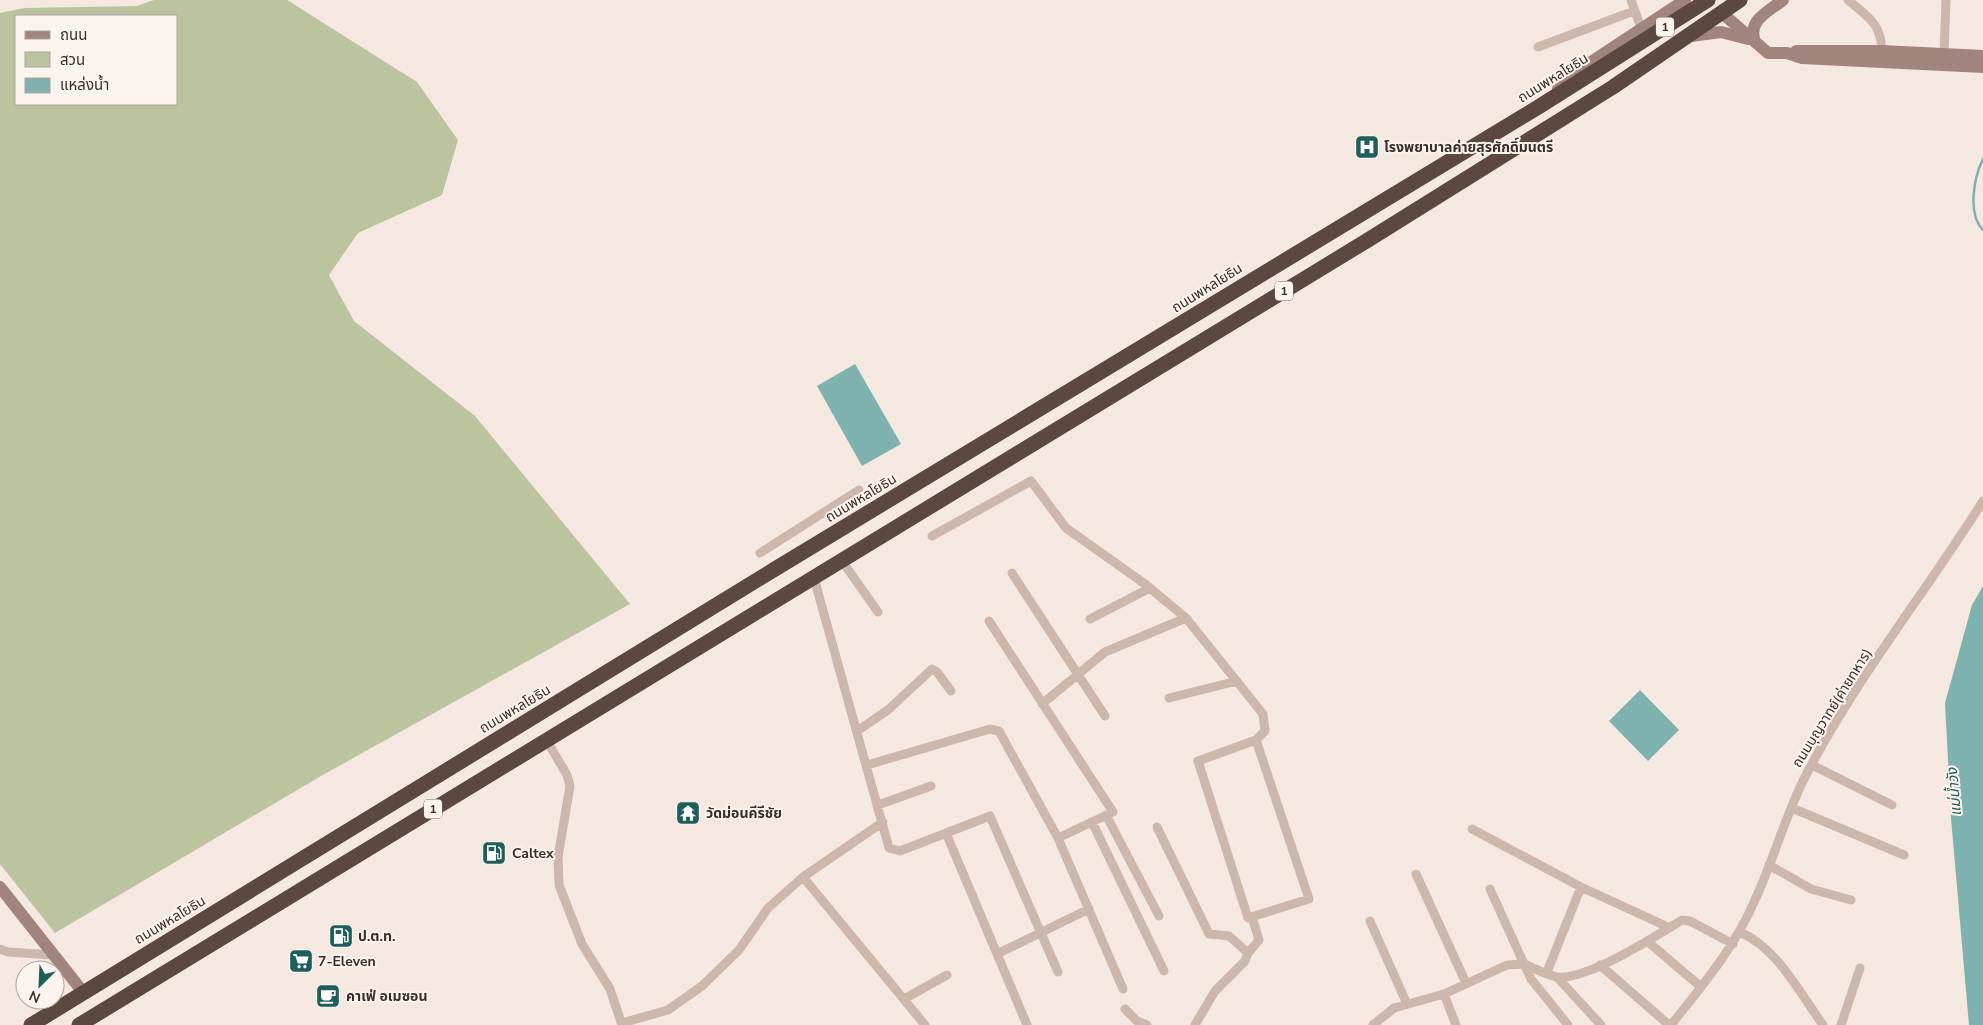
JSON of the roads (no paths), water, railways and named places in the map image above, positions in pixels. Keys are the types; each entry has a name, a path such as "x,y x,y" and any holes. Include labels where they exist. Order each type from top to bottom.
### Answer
{"highway":[{"name":"ถนนพหลโยธิน","path":"31,1025 775,569 1540,106 1708,0"},
{"path":"1712,0 1722,13"},
{"name":"1","path":"79,1025 99,1020 547,741 1376,235 1691,36 1740,0"},
{"path":"775,569 788,594"},
{"path":"83,992 99,1020"}],"main road":[{"name":"1","path":"1540,106 1582,68 1685,0"},
{"path":"1755,42 1752,32 1755,22 1783,0"},
{"path":"1722,13 1768,53 1787,53 1802,49 1882,51 1910,58 1983,67"},
{"path":"1691,36 1721,32 1755,42"},
{"path":"1787,53 1802,58 1910,58 1944,54 1983,56"},
{"path":"0,887 83,992"}],"street":[{"path":"1631,0 1641,28"},
{"path":"1848,0 1876,23 1882,38 1882,51"},
{"path":"1944,54 1946,0"},
{"path":"1538,47 1634,11"},
{"path":"932,536 1031,482 1066,528 1150,588 1186,618 1263,714 1265,731 1256,740 1198,761 1248,918 1309,899 1256,740"},
{"path":"760,553 859,490"},
{"name":"ถนนบุญวาทย์(ค่ายทหาร)","path":"1670,1025 1733,944 1756,900 1792,808 1812,765 1874,664 1983,501"},
{"path":"842,561 878,612"},
{"path":"1012,573 1105,716"},
{"path":"814,578 889,848 900,851 990,816 1058,972"},
{"path":"1090,619 1150,588"},
{"path":"1042,704 1077,673 1105,652 1186,618"},
{"path":"989,621 1113,812 1058,838"},
{"path":"857,731 888,710 932,669 937,672 951,691"},
{"path":"1169,698 1237,680"},
{"path":"867,765 990,729 996,730 1004,739 1058,838 1123,989"},
{"path":"547,741 567,775 570,786 558,857 560,885 582,944 610,989 622,1024 668,1010 702,986 739,950 768,908 803,877 883,822"},
{"path":"1812,765 1892,805"},
{"path":"878,805 930,786"},
{"path":"1792,808 1904,855"},
{"path":"1106,815 1159,916"},
{"path":"1092,822 1164,971"},
{"path":"1157,827 1209,934 1229,936 1248,953"},
{"path":"1472,829 1581,887 1668,928"},
{"path":"946,833 1027,1025"},
{"path":"1769,865 1810,889 1851,900"},
{"path":"1416,874 1466,983"},
{"path":"803,877 925,1025"},
{"path":"1547,972 1581,887"},
{"path":"1490,889 1531,978 1568,1025"},
{"path":"997,954 1089,909"},
{"path":"1195,1025 1215,991 1246,961 1248,953 1259,940 1252,917"},
{"path":"1557,977 1580,973 1600,965 1685,919 1733,944"},
{"path":"1370,921 1408,1004"},
{"path":"1740,932 1755,939 1772,955 1823,1025"},
{"path":"1647,941 1701,987"},
{"path":"0,949 8,952 54,955"},
{"path":"1373,1025 1394,1008 1444,994 1506,965 1524,964 1557,977 1601,1025"},
{"path":"1600,965 1670,1025"},
{"path":"1841,1025 1860,968"},
{"path":"904,999 947,974"},
{"path":"1444,994 1456,1025"},
{"path":"1125,1009 1137,1021 1147,1025"},
{"path":"1382,1016 1386,1025"}],"water":[{"path":"855,364 901,444 862,466 817,386"},
{"name":"แม่น้ำวัง","path":"1983,586 1983,1025 1969,1025 1951,818 1945,703 1972,605"},
{"path":"1640,690 1679,730 1648,761 1609,721"}],"waterway":[{"path":"1983,159 1977,175 1974,195 1975,215 1983,230"}],"place":[{"name":"โรงพยาบาลค่ายสุรศักดิ์มนตรี","path":"1367,147"},
{"name":"วัดม่อนคีรีชัย","path":"688,813"},
{"name":"Caltex","path":"494,853"},
{"name":"ป.ต.ท.","path":"341,936"},
{"name":"7-Eleven","path":"301,961"},
{"name":"คาเฟ่ อเมซอน","path":"328,996"}]}
